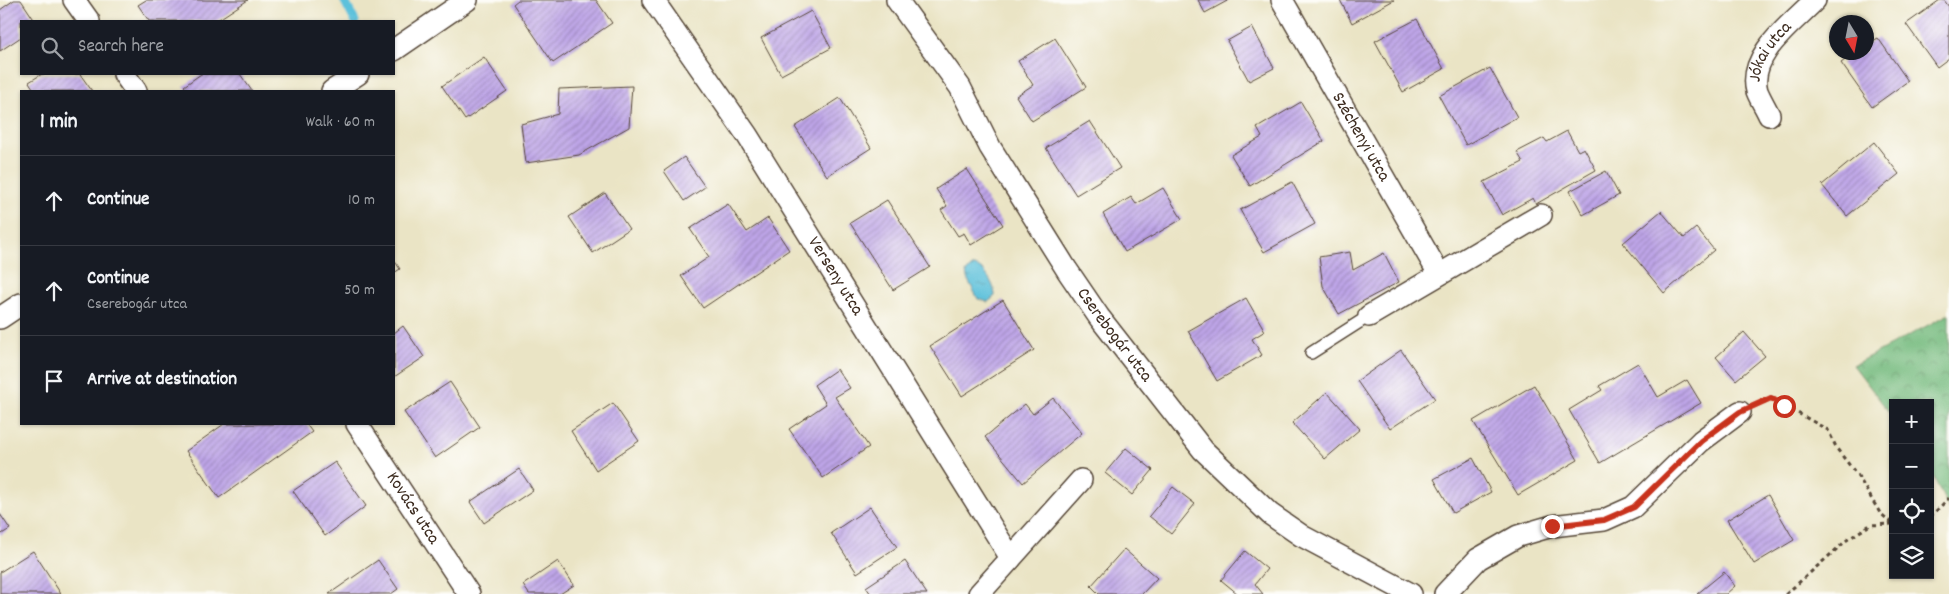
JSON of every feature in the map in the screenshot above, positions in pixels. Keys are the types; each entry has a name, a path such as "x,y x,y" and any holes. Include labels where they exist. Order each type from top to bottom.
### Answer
{"street":[{"path":"74,0 88,20"},
{"path":"395,49 467,0"},
{"name":"Verseny utca","path":"653,0 746,135 1011,558"},
{"name":"Cserebogár utca","path":"897,0 960,87 990,147 1099,317 1203,450 1270,514 1302,536 1412,594"},
{"name":"Széchenyi utca","path":"1282,0 1439,274"},
{"name":"Jókai utca","path":"1769,115 1757,90 1758,63 1770,47 1815,0"},
{"path":"125,75 135,90"},
{"path":"334,90 356,75"},
{"path":"1369,316 1542,215"},
{"path":"0,318 20,305"},
{"path":"1445,594 1478,559 1518,536 1552,526 1604,520 1634,507 1701,441 1740,412"},
{"name":"Kovács utca","path":"358,425 469,594"},
{"path":"979,594 1081,480"}],"lane":[{"path":"1311,352 1369,316"}],"path":[{"path":"1740,412 1771,398 1828,430 1838,449 1858,476 1880,513 1889,521"},
{"path":"1934,513 1949,498"},
{"path":"1786,594 1847,540 1870,525 1889,524"}],"green space":[{"path":"1949,314 1949,509 1934,478 1934,399 1889,399 1889,412 1853,365"}],"water":[{"path":"974,266 985,273 995,292 995,296 988,302 978,299 967,278 966,272"}],"building":[{"path":"14,0 21,0 34,20 20,20 20,38 0,51 0,10"},
{"path":"146,0 248,0 218,20 148,20 138,5"},
{"path":"518,0 596,0 612,23 553,63 513,4"},
{"path":"1198,0 1229,0 1205,13"},
{"path":"1340,0 1394,0 1352,23"},
{"path":"1940,0 1944,0 1949,7 1949,58 1937,67 1906,24"},
{"path":"811,11 831,48 781,75 761,38"},
{"path":"1417,19 1444,69 1403,92 1375,41"},
{"path":"1252,27 1274,68 1249,81 1227,41"},
{"path":"1055,38 1086,87 1032,121 1016,96 1033,85 1018,61"},
{"path":"1878,38 1908,81 1872,107 1841,63 1845,60 1874,60 1874,40"},
{"path":"484,57 507,91 465,120 442,86"},
{"path":"1490,68 1517,117 1466,145 1439,96"},
{"path":"40,75 81,75 91,90 34,90 29,82"},
{"path":"200,75 241,75 251,90 187,90 184,86"},
{"path":"632,86 629,127 579,155 526,163 521,124 558,114 559,89"},
{"path":"840,98 871,148 827,176 795,127"},
{"path":"1301,102 1324,141 1250,186 1231,155 1262,137 1257,128"},
{"path":"1090,121 1120,168 1076,195 1046,148"},
{"path":"1567,131 1578,151 1584,148 1596,170 1536,204 1533,198 1502,215 1484,182 1523,162 1517,152 1544,138 1547,142"},
{"path":"1874,142 1899,174 1847,216 1822,185"},
{"path":"684,157 705,187 684,201 664,171"},
{"path":"967,169 1003,225 971,245 964,233 958,236 941,210 947,206 936,189"},
{"path":"1606,171 1619,195 1583,215 1570,191"},
{"path":"1292,182 1315,224 1264,252 1240,210"},
{"path":"1163,188 1182,219 1125,252 1103,214 1131,197 1136,204"},
{"path":"605,193 629,229 593,253 569,217"},
{"path":"887,200 930,267 893,290 850,223"},
{"path":"728,204 747,232 768,218 789,250 703,308 681,276 709,257 690,229"},
{"path":"1661,211 1684,238 1696,228 1714,250 1664,293 1623,243"},
{"path":"1350,252 1353,270 1384,253 1399,282 1339,314 1323,286 1319,257"},
{"path":"395,262 400,269 395,272"},
{"path":"1246,298 1265,331 1252,339 1262,355 1217,381 1188,331"},
{"path":"1003,300 1034,350 962,396 930,346"},
{"path":"403,326 424,357 395,376 395,332"},
{"path":"1744,332 1765,356 1736,380 1716,357"},
{"path":"1401,350 1435,399 1390,429 1357,381"},
{"path":"1638,363 1658,397 1687,380 1701,403 1600,463 1569,410 1602,390 1599,386"},
{"path":"837,369 850,388 835,397 869,447 823,478 789,429 826,404 814,385"},
{"path":"450,382 480,427 435,458 404,412"},
{"path":"1534,385 1578,460 1518,495 1473,421"},
{"path":"1327,392 1360,429 1325,459 1292,423"},
{"path":"1053,398 1082,433 1023,483 985,437 1025,404 1033,414"},
{"path":"613,403 639,441 596,470 571,431"},
{"path":"223,425 307,425 312,432 219,498 186,451"},
{"path":"1126,448 1153,470 1132,495 1105,473"},
{"path":"1473,458 1491,492 1453,513 1434,479"},
{"path":"335,462 366,506 325,536 293,491"},
{"path":"519,469 533,490 484,523 470,502"},
{"path":"1173,487 1195,504 1171,534 1149,516"},
{"path":"1768,495 1794,540 1754,564 1727,520"},
{"path":"870,507 897,547 857,573 831,533"},
{"path":"0,514 10,529 0,535"},
{"path":"1124,549 1157,578 1142,594 1099,594 1091,586"},
{"path":"33,551 61,594 0,594 0,572"},
{"path":"1245,551 1267,569 1255,584 1263,594 1238,594 1221,580"},
{"path":"378,560 398,589 391,594 329,594"},
{"path":"558,561 574,585 560,594 529,594 523,585"},
{"path":"905,561 927,594 871,594 866,587"},
{"path":"1724,572 1735,586 1726,594 1697,594"}],"waterway":[{"path":"344,0 354,20"}],"route":[{"path":"1552,526 1582,521 1604,520 1634,507 1701,441 1740,412 1771,398 1784,406"}]}
